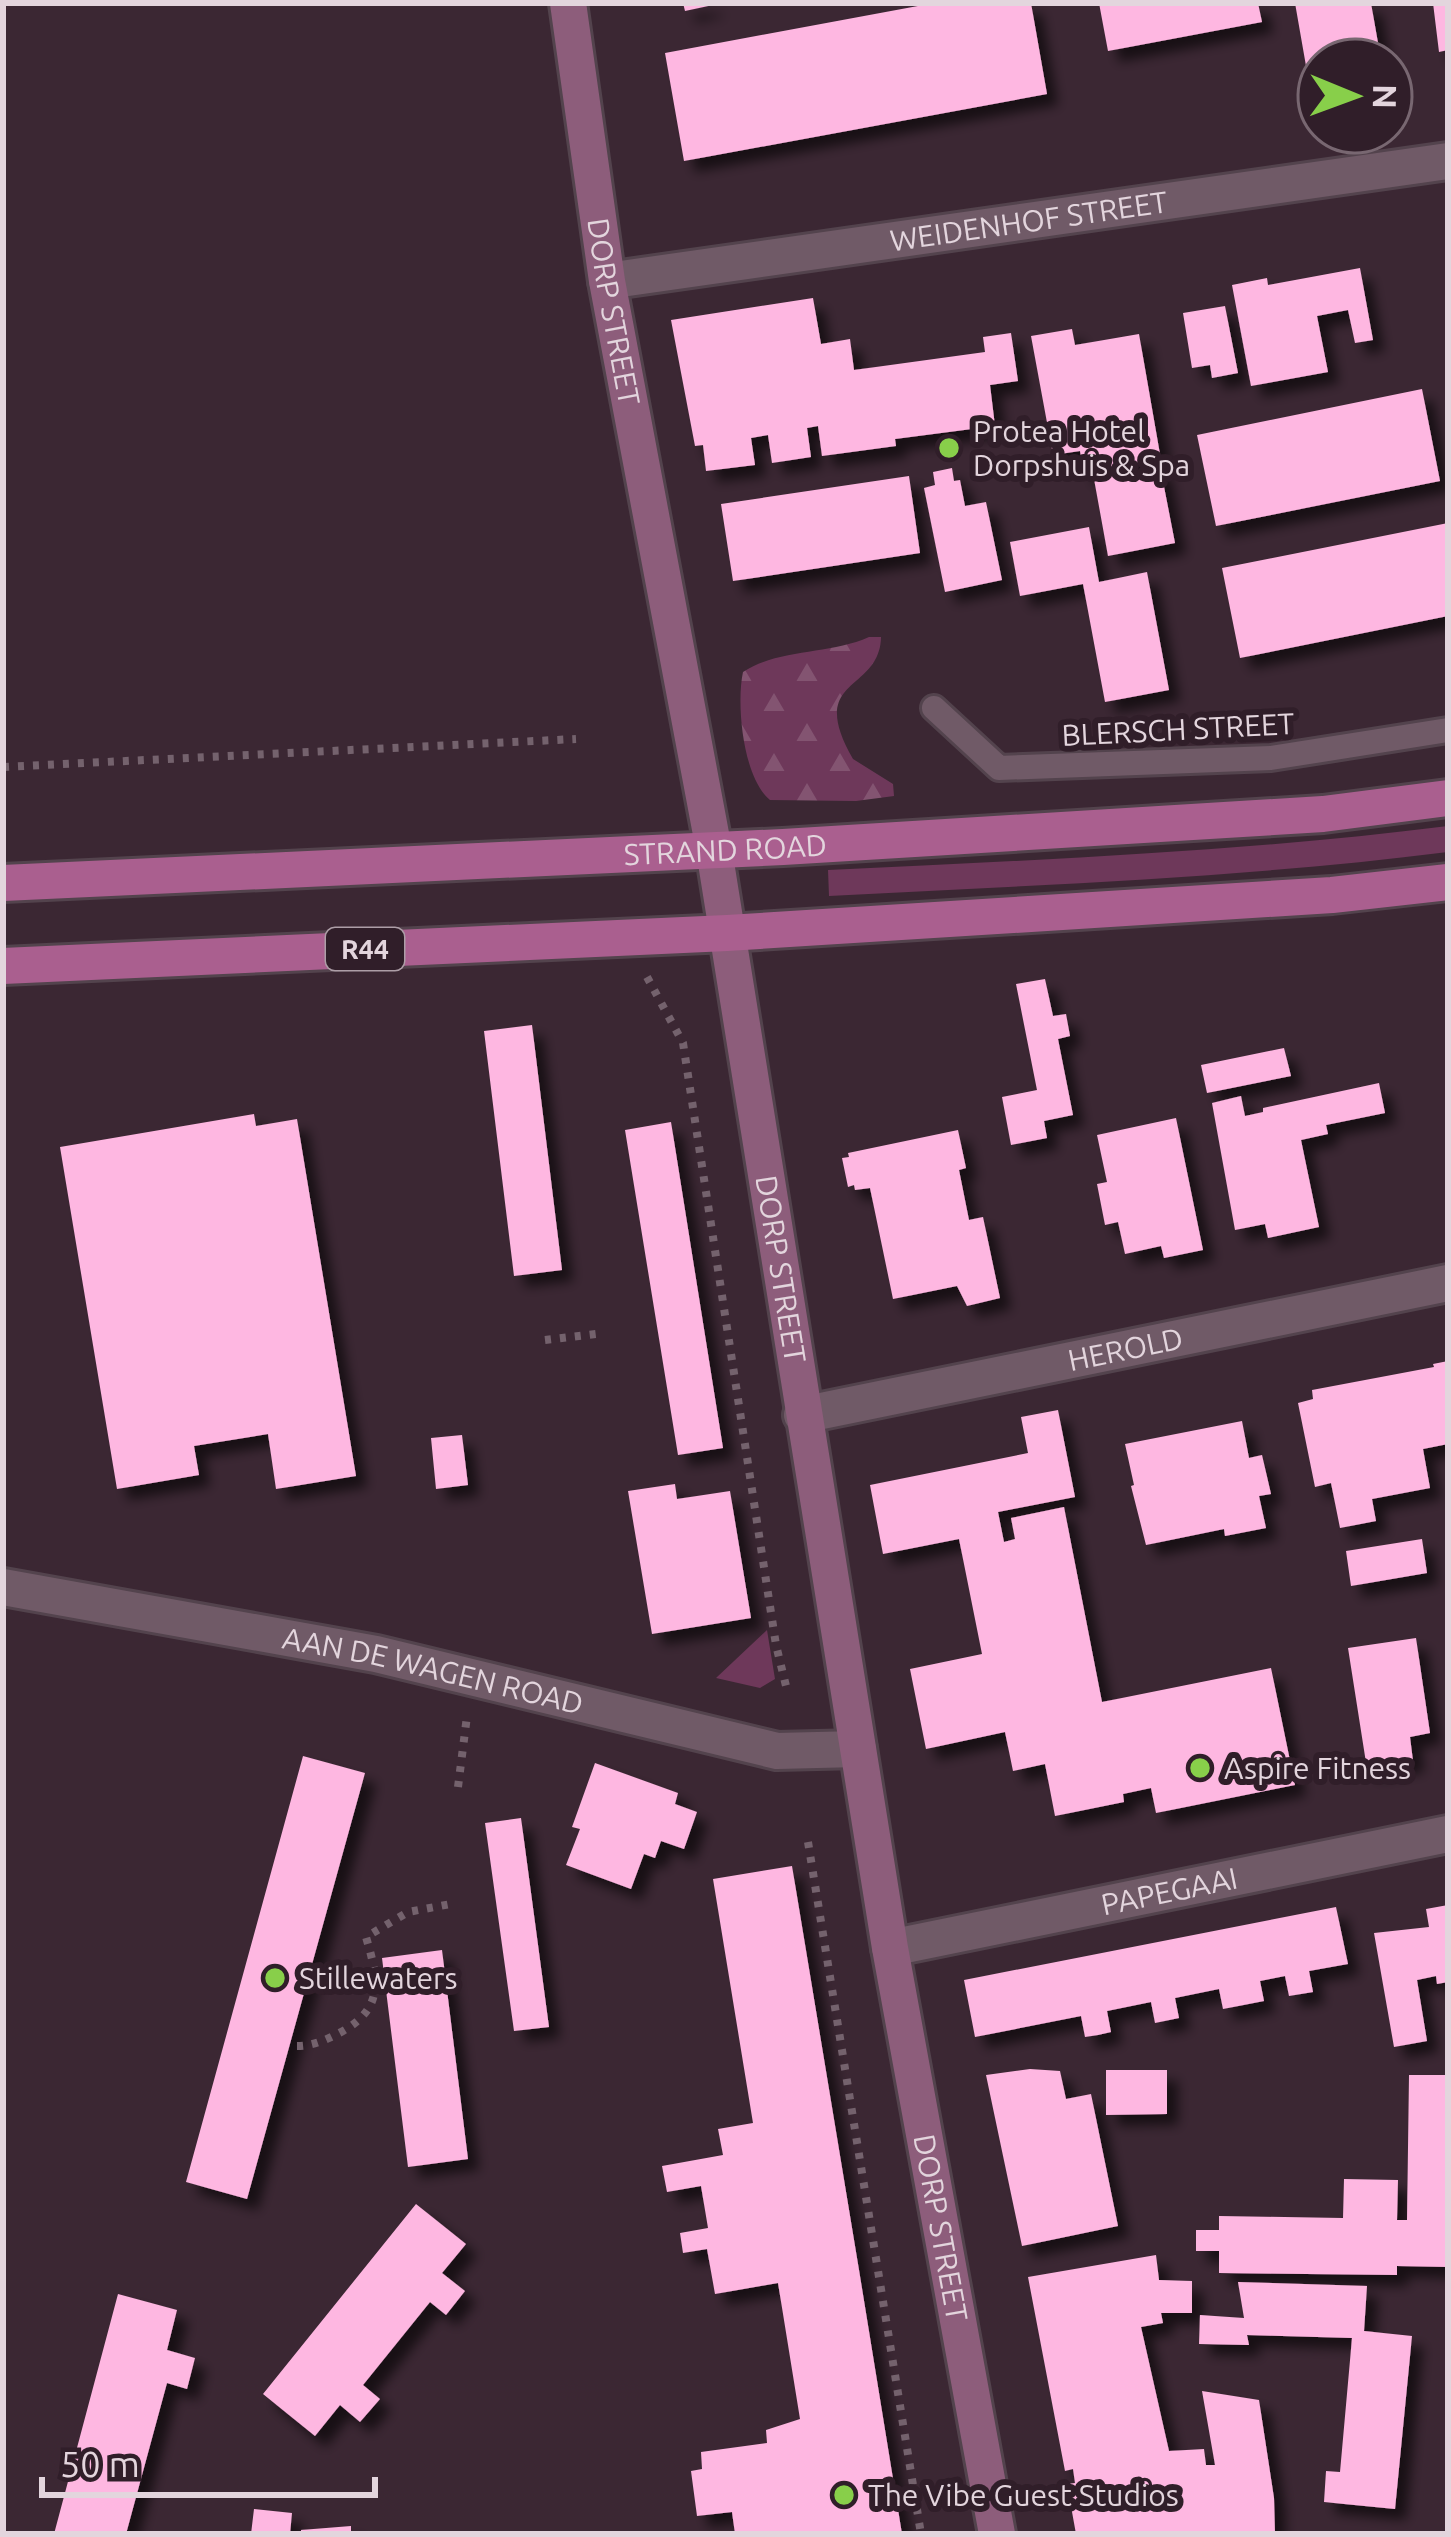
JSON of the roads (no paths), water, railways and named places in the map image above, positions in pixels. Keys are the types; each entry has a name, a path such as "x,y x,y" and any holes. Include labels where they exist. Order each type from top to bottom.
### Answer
{"main road":[{"name":"STRAND ROAD","path":"3,883 714,850 1323,814 1448,798"},
{"name":"R44","path":"3,966 727,933 1332,895 1448,882"}],"street":[{"name":"DORP STREET","path":"568,3 607,281 714,850 890,1948 997,2534"},
{"name":"WEIDENHOF STREET","path":"607,281 1448,161"},
{"name":"HEROLD","path":"802,1414 1448,1283"},
{"name":"AAN DE WAGEN ROAD","path":"3,1587 392,1657 777,1751 858,1749"},
{"name":"PAPEGAAI","path":"890,1948 1448,1834"}],"lane":[{"name":"BLERSCH STREET","path":"934,708 999,768 1271,758 1448,730"}],"place":[{"name":"Protea Hotel Dorpshuis & Spa","path":"949,448"},
{"name":"Aspire Fitness","path":"1200,1768"},
{"name":"Stillewaters","path":"275,1978"},
{"name":"The Vibe Guest Studios","path":"844,2495"}]}
